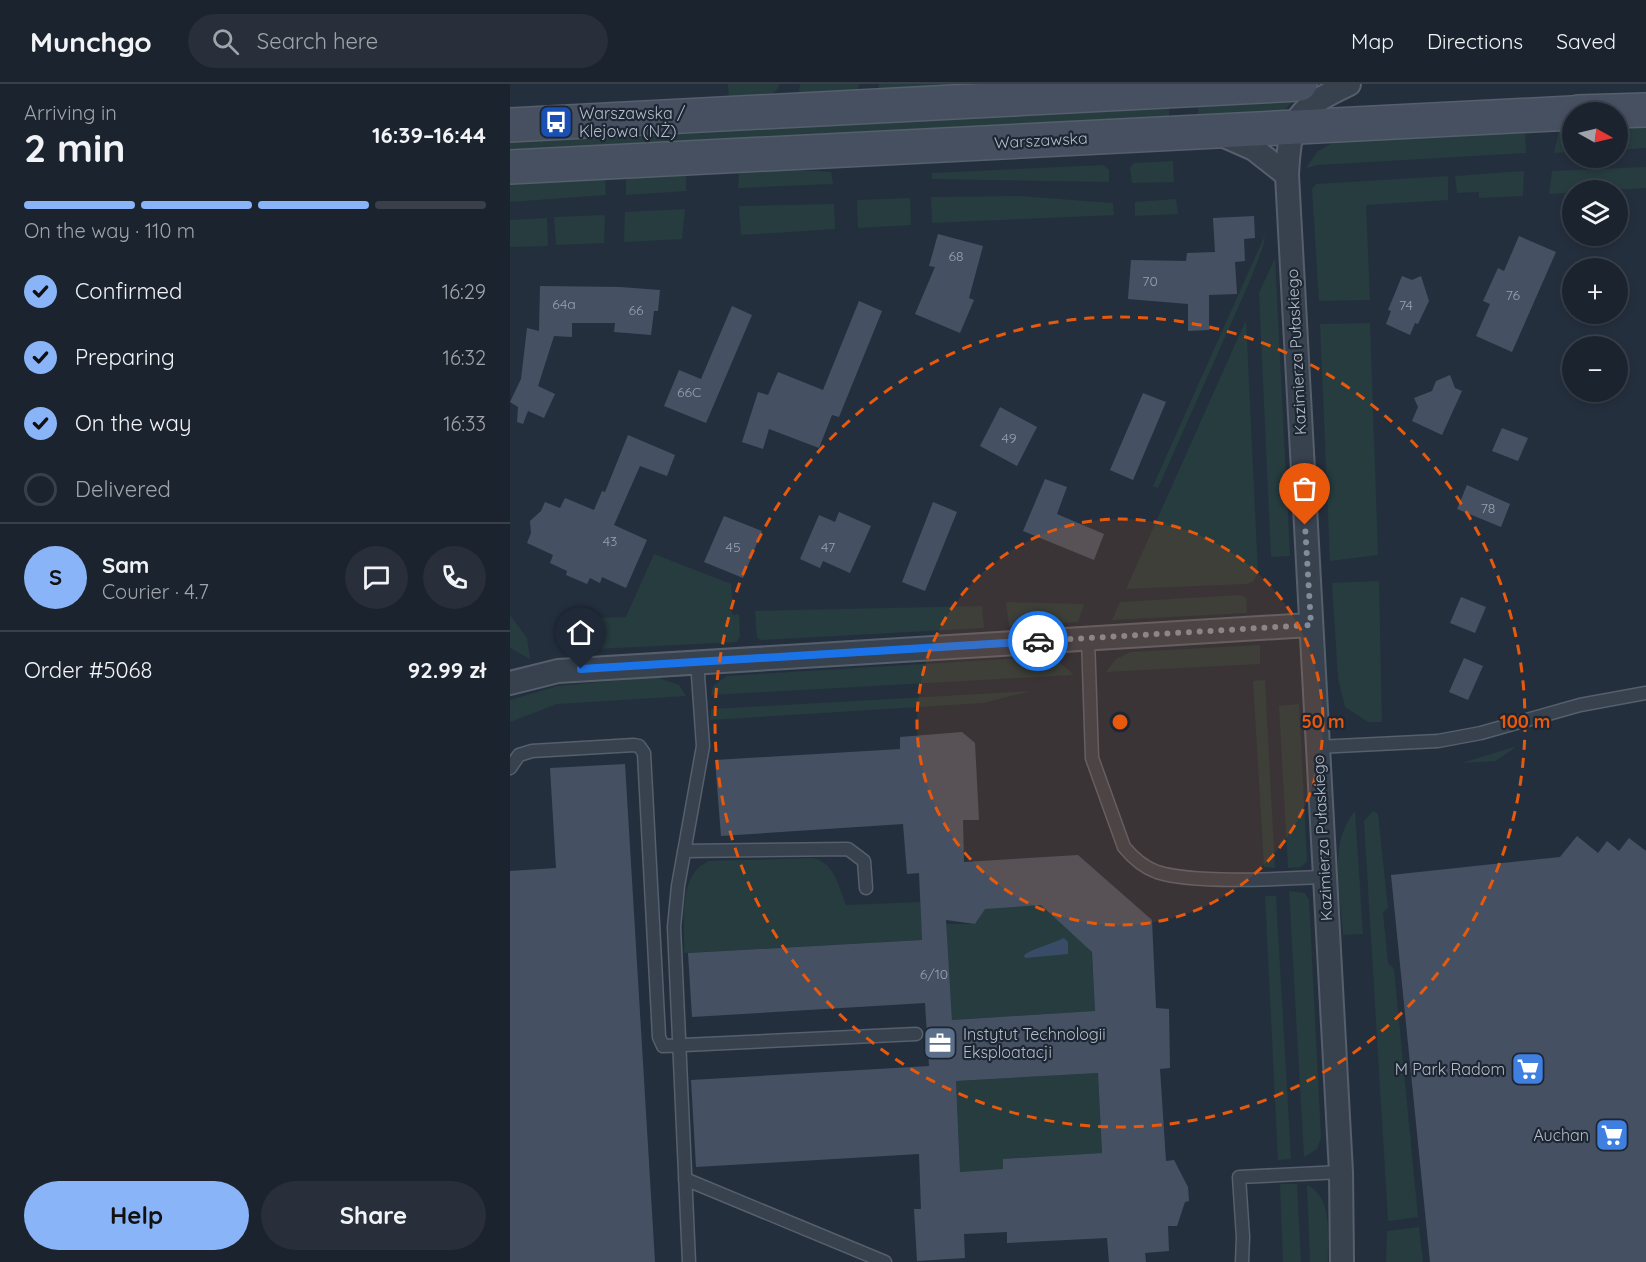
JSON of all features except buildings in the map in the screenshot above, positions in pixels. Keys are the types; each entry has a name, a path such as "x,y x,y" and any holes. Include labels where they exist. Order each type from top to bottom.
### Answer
{"main road":[{"path":"510,125 1300,84"},
{"path":"1628,111 1646,110"},
{"name":"Warszawska","path":"510,167 1562,114"}],"street":[{"path":"1293,128 1299,115 1315,101 1349,84"},
{"name":"Kazimierza Pułaskiego","path":"1293,128 1287,175 1323,877 1341,1172 1342,1262"},
{"path":"1212,131 1254,149 1287,175"},
{"path":"510,683 558,671 1311,625"}],"lane":[{"path":"1088,638 1092,758 1124,847 1132,858 1156,872 1169,875 1282,879 1323,877"},
{"path":"689,1262 674,927 684,851 703,746 697,661"},
{"path":"1317,747 1438,741 1481,733 1580,705 1646,693"},
{"path":"510,768 526,751 634,745 642,749 645,757 659,1037 663,1046 916,1034"},
{"path":"684,851 848,849 864,861 867,888"},
{"path":"1242,1262 1243,1237 1239,1177 1341,1172"},
{"path":"686,1179 885,1262"}],"green space":[{"path":"728,84 779,84 777,90 766,97 729,98"},
{"path":"800,84 859,84 858,92 802,95 799,91"},
{"path":"879,84 1002,84 878,91"},
{"path":"1293,101 1280,114 1198,118 1198,106"},
{"path":"1169,107 1169,119 510,152 510,140"},
{"path":"1646,125 1646,148 1628,149 1628,126"},
{"path":"1559,130 1562,130 1562,153 1554,153"},
{"path":"1525,132 1526,153 1318,165 1306,168 1318,151 1336,141"},
{"path":"1173,161 1174,182 1132,183 1130,168 1134,163"},
{"path":"1104,165 1109,170 1109,182 932,179 932,173"},
{"path":"1646,167 1646,188 1628,189 1628,180 1562,180 1562,193 1549,194 1552,171"},
{"path":"775,169 831,172 833,184 738,188 739,171"},
{"path":"1524,171 1523,196 1479,198 1479,192 1457,193 1455,176"},
{"path":"686,174 686,191 626,195 626,177"},
{"path":"1448,176 1448,200 1366,205 1370,300 1319,301 1312,189 1316,184"},
{"path":"605,177 606,195 510,202 510,182"},
{"path":"1019,196 1113,203 1114,215 932,223 931,197"},
{"path":"910,198 911,225 858,228 857,200"},
{"path":"1176,199 1178,214 1135,216 1135,202"},
{"path":"834,204 835,229 741,235 739,206"},
{"path":"685,209 682,239 624,242 625,212"},
{"path":"605,215 604,243 556,245 554,217"},
{"path":"547,218 548,246 510,247 510,220"},
{"path":"1265,235 1263,247 1249,283 1158,488 1153,486"},
{"path":"1275,258 1290,556 1271,557 1259,293"},
{"path":"1246,320 1258,573 1253,582 1246,584 1126,589"},
{"path":"1370,323 1378,555 1330,561 1320,324"},
{"path":"654,554 731,584 733,608 730,609 733,615 739,614 740,636 737,642 597,649 596,618 626,617"},
{"path":"1379,581 1382,722 1368,722 1345,707 1338,678 1332,583"},
{"path":"1240,595 1246,598 1247,613 1112,620 1120,602"},
{"path":"1006,602 1084,604 1078,622 1009,626"},
{"path":"982,606 984,628 760,640 757,637 755,611"},
{"path":"510,615 527,638 530,659 510,648"},
{"path":"571,617 591,618 591,650 571,652"},
{"path":"1260,645 1260,664 1106,672 1116,659 1131,652"},
{"path":"1038,657 1058,661 1074,675 711,695 713,686 727,676"},
{"path":"656,677 679,685 686,696 557,704 510,722 510,700 558,686"},
{"path":"1265,680 1275,868 1264,867 1253,681"},
{"path":"1031,691 983,703 710,720 711,709"},
{"path":"1299,704 1307,861 1301,867 1288,868 1279,706"},
{"path":"1517,746 1496,761 1462,763"},
{"path":"1355,811 1363,934 1343,935 1338,854 1346,824"},
{"path":"1373,811 1378,814 1388,908 1383,912 1388,963 1394,969 1418,1217 1388,1221 1364,821"},
{"path":"812,858 826,864 831,869 846,905 920,902 922,940 684,953 687,888 699,868 709,861"},
{"path":"1289,891 1305,893 1309,900 1321,1137 1317,1149 1304,1157"},
{"path":"1265,896 1276,896 1291,1159 1278,1160"},
{"path":"1049,904 1066,928 1077,936 1091,941 1095,1011 952,1020 946,924 975,924 979,918 976,909"},
{"path":"1098,1073 1102,1153 1003,1159 1003,1169 960,1172 956,1081"},
{"path":"1280,1184 1297,1184 1301,1262 1283,1262"},
{"path":"1307,1185 1316,1191 1325,1208 1328,1262 1310,1262"},
{"path":"1419,1227 1423,1262 1386,1262 1387,1231"}],"water":[{"path":"1064,938 1068,942 1068,954 1025,958 1024,955"}],"way so far":[{"path":"1038,641 1311,625 1305,525"}],"place":[{"name":"Warszawska / Klejowa (NŻ)","path":"556,122"},
{"name":"Instytut Technologii Eksploatacji","path":"940,1043"},
{"name":"M Park Radom","path":"1528,1069"},
{"name":"Auchan","path":"1612,1135"}],"route":[{"path":"581,669 1038,641"}]}
